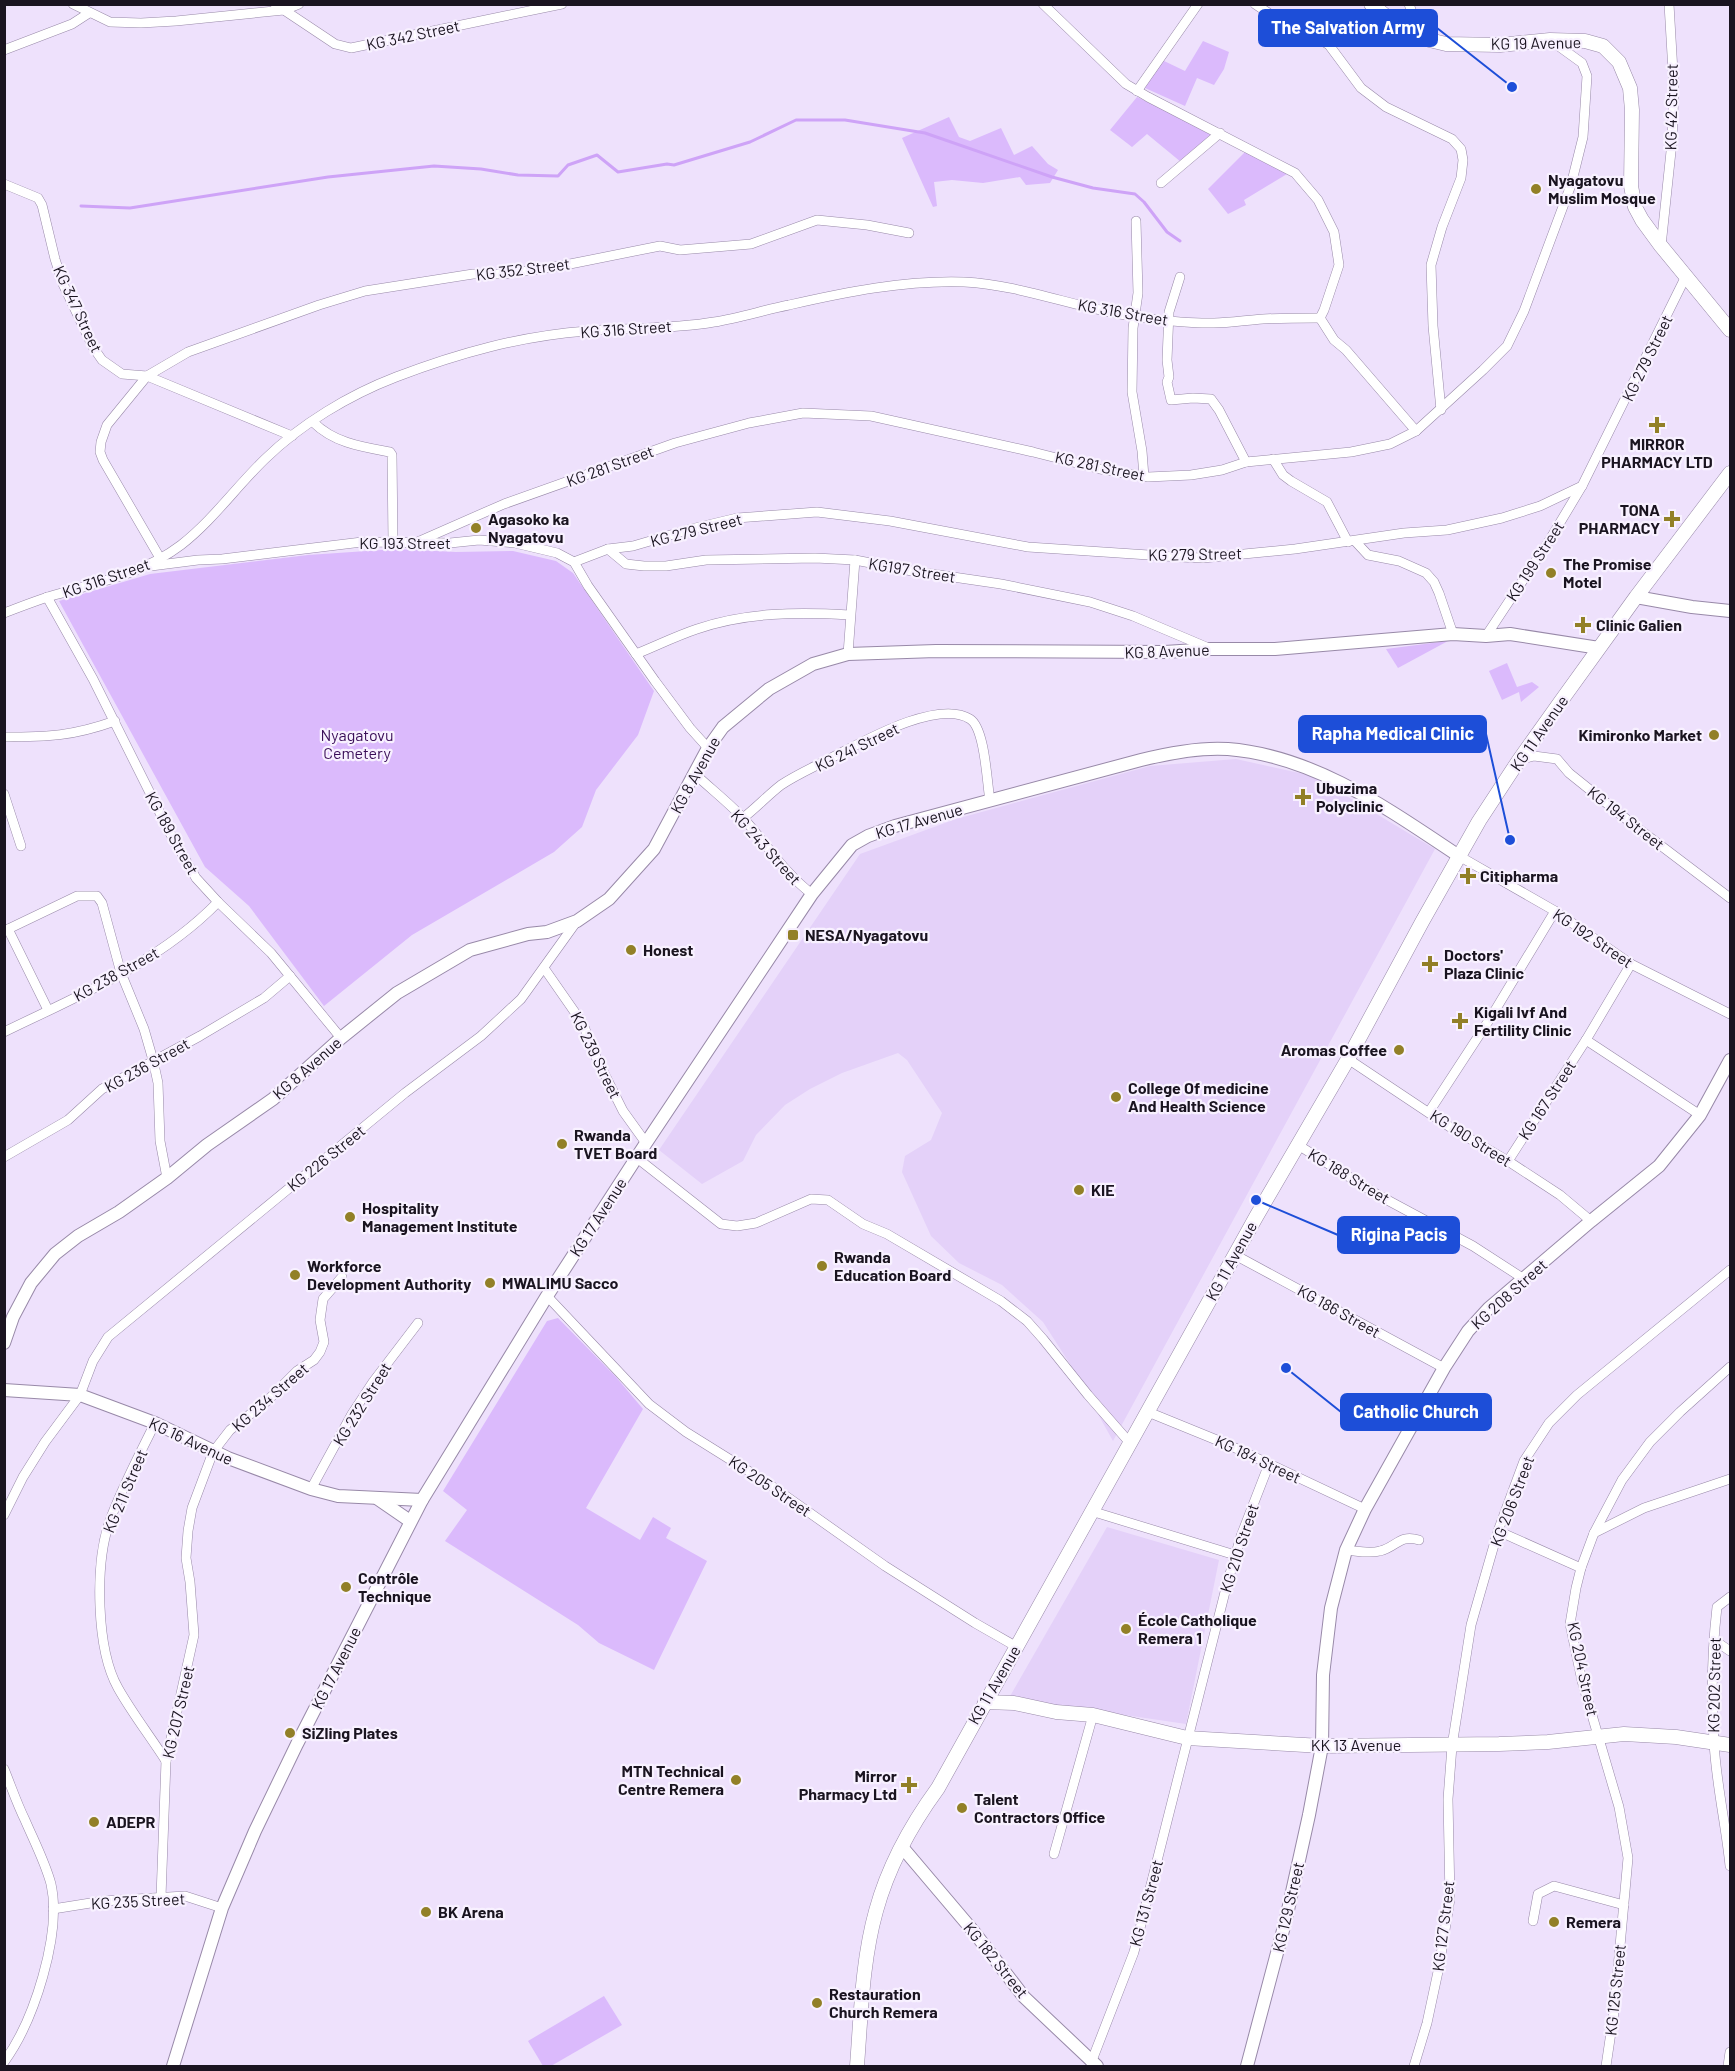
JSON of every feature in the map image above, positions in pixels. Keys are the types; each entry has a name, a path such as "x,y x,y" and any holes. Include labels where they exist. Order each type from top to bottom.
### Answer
{"main road":[{"name":"KG 19 Avenue","path":"1371,4 1397,25 1421,38 1446,44 1500,45 1550,40 1585,41 1603,46 1619,62 1630,88 1631,186 1635,207 1661,246 1731,330"},
{"name":"KG 11 Avenue","path":"857,2067 867,1950 876,1911 887,1878 918,1816 938,1788 1234,1255 1348,1059 1459,856 1519,760 1636,597 1731,473"},
{"name":"KK 13 Avenue","path":"985,1702 1014,1703 1056,1712 1093,1715 1187,1738 1322,1746 1452,1746 1598,1738 1624,1734 1676,1737 1731,1745"}],"street":[{"path":"73,4 110,22 141,23 284,10 299,4"},
{"name":"KG 342 Street","path":"275,4 335,44 351,48 562,4"},
{"path":"1042,4 1126,84 1295,173 1318,200 1334,232 1338,265 1320,318 1334,340 1346,350 1416,431"},
{"path":"1137,91 1198,4"},
{"path":"1255,4 1285,24 1308,32 1329,45 1361,88 1386,108 1452,139 1461,149 1463,160 1461,178 1434,249 1431,265 1433,326 1441,410"},
{"path":"1409,4 1421,38"},
{"path":"1660,4 1669,7"},
{"name":"KG 42 Street","path":"1661,246 1674,100 1669,7"},
{"path":"4,50 72,24 89,13"},
{"name":"KG 281 Street","path":"415,543 504,504 675,443 749,423 803,413 871,416 1144,477 1201,473 1222,470 1246,462 1351,452 1389,444 1416,431 1507,346 1524,311 1571,184 1583,137 1587,76 1582,63 1550,40"},
{"path":"1161,183 1220,133"},
{"name":"KG 347 Street","path":"4,184 38,198 42,205 63,284 93,348 102,360 122,374 147,376 292,436"},
{"name":"KG 352 Street","path":"147,376 188,352 319,304 366,291 473,274 504,274 560,266 660,246 680,250 735,246 763,240 818,220 867,225 909,233"},
{"path":"1136,221 1138,293 1134,316 1132,392 1144,477"},
{"name":"KG 279 Street","path":"574,562 608,549 633,546 737,518 817,512 890,521 1028,547 1179,557 1262,553 1404,533 1447,530 1502,518 1540,506 1582,486 1686,276"},
{"path":"1180,277 1172,297 1169,320 1167,360 1169,377 1167,382 1171,400 1211,399 1246,462"},
{"name":"KG 316 Street","path":"4,613 46,597 110,580 148,566 180,545 208,521 265,459 313,422 365,390 397,376 497,344 585,331 712,323 869,288 965,282 1013,289 1134,316 1169,320 1211,324 1266,319 1320,318"},
{"path":"147,376 107,425 100,452 160,558"},
{"path":"313,422 338,439 390,452 392,455 393,542"},
{"path":"1273,459 1283,475 1327,502 1352,542 1368,555 1400,561 1426,573 1434,582 1439,593 1453,634"},
{"name":"KG 199 Street","path":"1486,636 1549,542 1582,486"},
{"name":"KG 193 Street","path":"148,566 362,542 450,543 479,540 515,543 557,553 574,562"},
{"name":"KG197 Street","path":"608,549 626,564 644,566 666,566 706,560 815,558 855,560 1001,584 1090,602 1133,615 1211,649"},
{"path":"848,654 849,615 855,560"},
{"path":"574,562 588,586 636,654 690,728 708,748"},
{"name":"KG 189 Street","path":"46,597 115,721 148,789 196,878 271,953 341,1038"},
{"path":"1636,597 1731,611"},
{"path":"636,654 698,628 744,618 804,613 849,615"},
{"name":"KG 8 Avenue","path":"4,1343 13,1317 31,1283 55,1254 78,1236 119,1212 167,1178 207,1145 273,1099 341,1038 397,993 470,950 528,934 547,932 577,921 609,899 654,849 708,748 723,727 769,689 813,664 848,654 936,651 1134,653 1211,649 1275,649 1453,634 1486,636 1510,634 1599,648"},
{"name":"KG 241 Street","path":"743,818 782,785 882,732 928,715 956,714 970,719 977,726 983,749 990,801"},
{"path":"4,737 47,737 85,732 115,721"},
{"name":"KG 17 Avenue","path":"173,2067 222,1908 255,1831 410,1521 645,1143 812,894 852,845 894,826 1171,752 1226,749 1290,761 1311,769 1389,810 1459,856"},
{"name":"KG 194 Street","path":"1519,760 1534,756 1557,759 1569,773 1635,826 1731,898"},
{"name":"KG 243 Street","path":"695,774 743,818 778,863 797,883 812,894"},
{"path":"4,794 21,846"},
{"name":"KG 192 Street","path":"1459,856 1555,911 1631,964 1731,1014"},
{"path":"48,1010 6,930 76,896 97,896 102,903 121,973 144,1029 153,1060 158,1083 160,1141 167,1178"},
{"name":"KG 238 Street","path":"4,1032 121,973 173,941 197,923 218,902"},
{"path":"1429,1112 1491,1017 1555,911"},
{"name":"KG 226 Street","path":"4,1515 23,1477 45,1442 80,1395 93,1361 108,1337 405,1094 481,1036 521,999 577,921"},
{"name":"KG 167 Street","path":"1508,1161 1586,1040 1631,964"},
{"name":"KG 239 Street","path":"544,968 583,1024 623,1110 645,1143"},
{"name":"KG 236 Street","path":"4,1157 68,1120 102,1089 264,998 290,975"},
{"path":"1586,1040 1700,1115"},
{"name":"KG 190 Street","path":"1348,1059 1450,1127 1560,1195 1591,1221"},
{"name":"KG 208 Street","path":"1322,1746 1323,1675 1330,1608 1346,1550 1365,1509 1444,1368 1468,1331 1489,1308 1659,1166 1700,1115 1731,1060"},
{"name":"KG 188 Street","path":"1298,1145 1378,1196 1473,1246 1524,1279"},
{"path":"637,1158 721,1224 736,1226 756,1222 801,1202 819,1198 828,1200 863,1224 887,1234 937,1262 1001,1301 1027,1322 1130,1443"},
{"name":"KG 186 Street","path":"1234,1255 1444,1368"},
{"name":"KG 206 Street","path":"1452,1746 1470,1625 1498,1531 1524,1461 1549,1423 1577,1395 1731,1270"},
{"name":"KG 234 Street","path":"194,1635 186,1558 188,1531 192,1508 213,1452 230,1430 267,1401 297,1371 314,1360 320,1352 324,1341 320,1306 323,1299 342,1277"},
{"name":"KG 205 Street","path":"548,1296 649,1404 686,1432 766,1482 885,1566 1017,1647"},
{"name":"KG 232 Street","path":"311,1489 352,1414 418,1323"},
{"name":"KG 204 Street","path":"1598,1738 1582,1681 1570,1624 1581,1568 1594,1533 1622,1480 1650,1442 1731,1367"},
{"name":"KG 16 Avenue","path":"4,1390 80,1395 155,1423 213,1452 311,1489 338,1496 422,1500"},
{"name":"KG 184 Street","path":"1148,1412 1229,1445 1365,1509"},
{"name":"KG 211 Street","path":"155,1423 109,1523 102,1550 100,1607 104,1645 117,1687 166,1761"},
{"name":"KG 210 Street","path":"1187,1738 1235,1555 1269,1464"},
{"path":"1594,1533 1644,1508 1731,1479"},
{"path":"377,1498 410,1521"},
{"path":"1091,1511 1235,1555"},
{"path":"1498,1531 1581,1568"},
{"path":"1346,1550 1378,1552 1403,1539 1410,1537 1419,1540"},
{"name":"KG 202 Street","path":"1731,1598 1717,1607 1714,1640 1714,1743 1731,1866"},
{"name":"KG 207 Street","path":"161,1897 166,1761 194,1635"},
{"path":"1714,1640 1731,1651"},
{"path":"1054,1854 1093,1715"},
{"name":"KG 131 Street","path":"1094,2065 1134,1952 1187,1738"},
{"name":"KG 125 Street","path":"1598,1738 1619,1807 1628,1858 1606,2067"},
{"name":"KG 129 Street","path":"1247,2067 1286,1919 1322,1746"},
{"name":"KG 127 Street","path":"1414,2067 1427,2023 1450,1899 1448,1799 1452,1746"},
{"path":"4,1769 51,1884 53,1909 42,1979 16,2046 4,2062"},
{"name":"KG 182 Street","path":"902,1847 974,1932 1024,1997 1094,2065"},
{"path":"1533,1921 1538,1894 1554,1886 1624,1905"},
{"name":"KG 235 Street","path":"53,1909 103,1901 185,1896 222,1908"},
{"path":"1728,2067 1731,2052"}],"shaded area":[{"name":"College Of medicine And Health Science","path":"1236,759 1313,776 1435,849 1113,1441 1070,1364 1043,1322 1002,1285 959,1263 931,1236 902,1172 905,1156 931,1140 942,1113 907,1060 898,1053 842,1073 785,1105 756,1135 743,1161 702,1184 659,1150 860,854 956,819 1150,766"},
{"name":"École Catholique Remera 1","path":"1107,1527 1219,1560 1186,1724 1009,1698"}],"green space":[{"path":"1203,41 1229,52 1224,69 1214,85 1197,78 1185,106 1145,88 1162,60 1185,71"},
{"path":"1137,97 1215,134 1181,162 1147,134 1132,147 1110,130"},
{"path":"949,117 959,137 970,141 1001,128 1014,155 1032,146 1048,164 1058,170 1050,183 1026,185 1020,177 983,183 952,180 934,182 937,206 933,207 902,138"},
{"path":"1245,152 1287,174 1244,200 1246,205 1228,214 1208,189"},
{"name":"Nyagatovu Cemetery","path":"396,549 456,552 513,551 556,561 573,573 654,691 638,735 596,790 582,827 554,852 412,935 324,1006 249,906 205,867 59,601 150,574 308,555"},
{"path":"1448,641 1398,668 1386,649"},
{"path":"1507,663 1517,687 1532,682 1539,687 1521,702 1519,692 1502,700 1489,671"},
{"path":"558,1318 616,1377 643,1409 586,1508 640,1540 653,1517 671,1528 666,1538 707,1561 654,1670 599,1643 578,1625 445,1541 467,1510 443,1491 547,1321"},
{"path":"604,1996 622,2025 551,2066 543,2066 528,2041"}],"waterway":[{"path":"81,206 130,208 328,177 434,166 481,169 518,175 558,176 568,165 597,155 618,172 667,164 674,165 750,142 796,120 845,120 925,133 1052,177 1093,188 1135,194 1167,232 1180,241"}],"place":[{"name":"The Salvation Army","path":"1512,87"},
{"name":"Nyagatovu Muslim Mosque","path":"1536,189"},
{"name":"MIRROR PHARMACY LTD","path":"1657,425"},
{"name":"TONA PHARMACY","path":"1672,519"},
{"name":"Agasoko ka Nyagatovu","path":"476,528"},
{"name":"The Promise Motel","path":"1551,573"},
{"name":"Clinic Galien","path":"1583,625"},
{"name":"Kimironko Market","path":"1714,735"},
{"name":"Ubuzima Polyclinic","path":"1303,797"},
{"name":"Rapha Medical Clinic","path":"1510,840"},
{"name":"Citipharma","path":"1468,876"},
{"name":"NESA/Nyagatovu","path":"793,935"},
{"name":"Honest","path":"631,950"},
{"name":"Doctors' Plaza Clinic","path":"1430,964"},
{"name":"Kigali Ivf And Fertility Clinic","path":"1460,1021"},
{"name":"Aromas Coffee","path":"1399,1050"},
{"name":"College Of medicine And Health Science","path":"1116,1097"},
{"name":"Rwanda TVET Board","path":"562,1144"},
{"name":"KIE","path":"1079,1190"},
{"name":"Rigina Pacis","path":"1256,1200"},
{"name":"Hospitality Management Institute","path":"350,1217"},
{"name":"Rwanda Education Board","path":"822,1266"},
{"name":"Workforce Development Authority","path":"295,1275"},
{"name":"MWALIMU Sacco","path":"490,1283"},
{"name":"Catholic Church","path":"1286,1368"},
{"name":"Contrôle Technique","path":"346,1587"},
{"name":"École Catholique Remera 1","path":"1126,1629"},
{"name":"SiZling Plates","path":"290,1733"},
{"name":"MTN Technical Centre Remera","path":"736,1780"},
{"name":"Mirror Pharmacy Ltd","path":"909,1785"},
{"name":"Talent Contractors Office","path":"962,1808"},
{"name":"ADEPR","path":"94,1822"},
{"name":"BK Arena","path":"426,1912"},
{"name":"Remera","path":"1554,1922"},
{"name":"Restauration Church Remera","path":"817,2003"}]}
